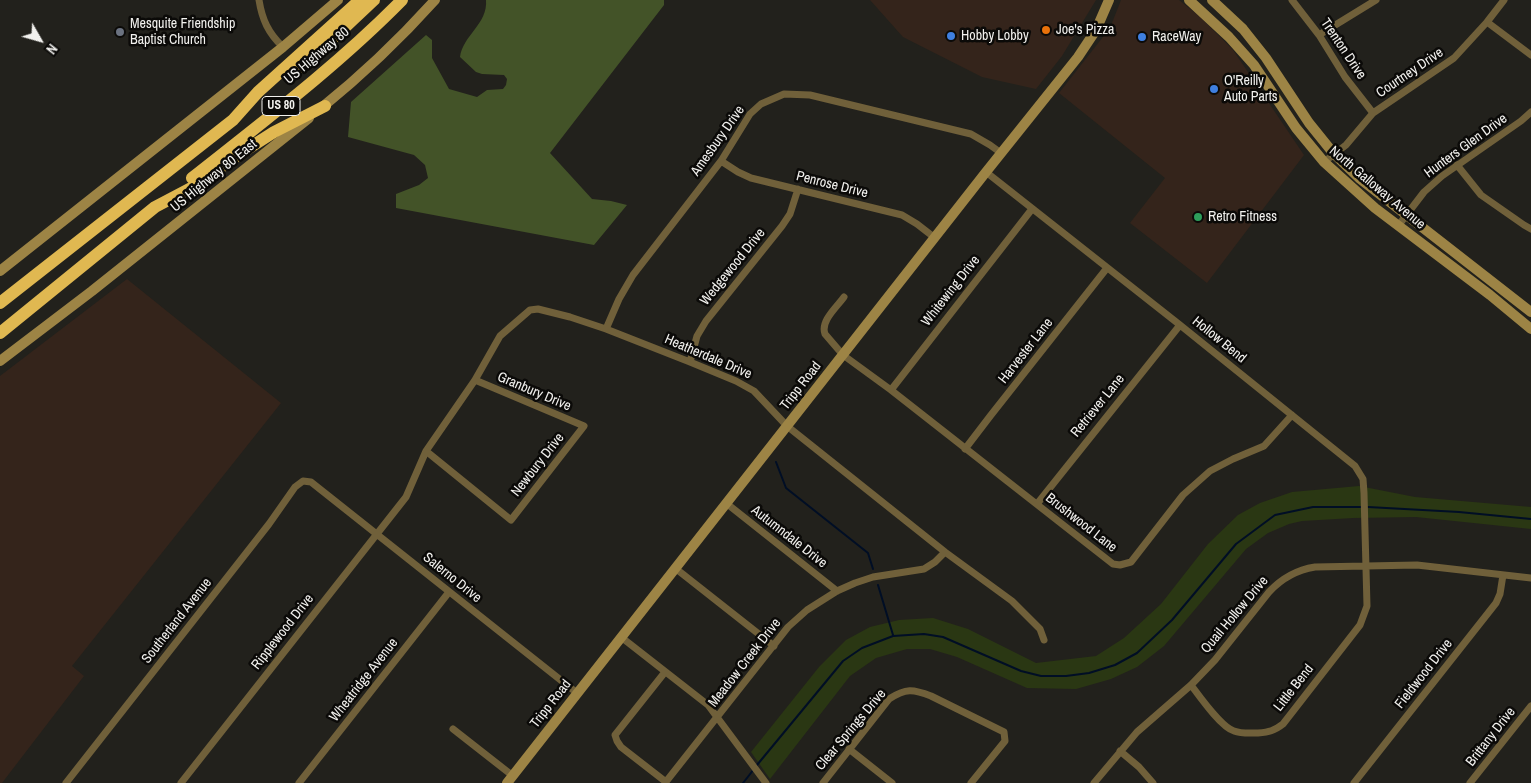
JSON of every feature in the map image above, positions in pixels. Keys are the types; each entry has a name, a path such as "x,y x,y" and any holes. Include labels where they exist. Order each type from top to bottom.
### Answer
{"highway":[{"path":"233,120 258,92 360,0"},
{"name":"US Highway 80","path":"233,120 331,40 374,0"},
{"name":"US Highway 80","path":"155,207 333,64 385,18 402,0"},
{"path":"155,207 193,187 274,132 324,106"},
{"name":"US 80","path":"0,303 233,120"},
{"name":"US 80","path":"0,333 155,207"},
{"path":"0,296 23,285"}],"main road":[{"path":"0,271 283,47 338,0"},
{"name":"US Highway 80 East","path":"0,361 92,291 358,78 409,29 435,0"},
{"name":"Tripp Road","path":"510,780 1088,43 1106,10 1109,0"},
{"name":"North Galloway Avenue","path":"1188,0 1212,20 1240,48 1254,65 1296,128 1324,162 1398,226 1490,295 1531,329"},
{"name":"North Galloway Avenue","path":"1212,0 1243,29 1309,123 1334,154 1359,178 1531,312"},
{"path":"1268,85 1279,78"}],"street":[{"path":"259,0 266,26 272,37 283,47"},
{"name":"Trenton Drive","path":"1292,0 1319,34 1345,77 1373,113"},
{"path":"1319,34 1376,0"},
{"name":"Courtney Drive","path":"1324,162 1346,145 1373,113 1454,58 1488,22 1504,0"},
{"path":"1488,22 1531,55"},
{"name":"Amesbury Drive","path":"606,329 618,299 632,275 721,161 750,114 761,104 784,94 810,95 971,134 982,139 1001,153"},
{"name":"Hunters Glen Drive","path":"1398,226 1424,192 1442,176 1531,112"},
{"name":"Penrose Drive","path":"721,161 751,178 902,215 935,238"},
{"path":"1457,165 1482,194 1531,229"},
{"name":"Hollow Bend","path":"986,172 1355,466 1363,479 1366,566"},
{"name":"Wedgewood Drive","path":"690,362 697,336 706,321 782,226 790,214 798,189"},
{"name":"Whitewing Drive","path":"891,390 1032,209"},
{"name":"Harvester Lane","path":"965,449 1107,268"},
{"name":"Brushwood Lane","path":"844,297 826,321 823,330 843,355 891,390 1113,564 1131,562 1182,495 1210,471 1264,446 1292,415"},
{"name":"Heatherdale Drive","path":"406,497 426,451 475,380 500,336 530,310 538,309 606,329 736,381 754,391 787,426 945,552 1012,601 1040,629 1044,640"},
{"name":"Retriever Lane","path":"1037,504 1180,325"},
{"name":"Granbury Drive","path":"475,380 584,426"},
{"name":"Newbury Drive","path":"426,451 511,520 584,426"},
{"name":"Southerland Avenue","path":"66,783 269,524 295,488 303,481 311,482"},
{"name":"Salerno Drive","path":"311,482 578,693"},
{"name":"Ripplewood Drive","path":"181,783 406,497"},
{"name":"Autumndale Drive","path":"726,503 837,591"},
{"name":"Meadow Creek Drive","path":"666,782 788,627 807,610 837,591 854,583 873,577 924,569 936,562 945,552"},
{"name":"Quail Hollow Drive","path":"1094,783 1136,732 1190,685 1215,660 1278,582 1291,574 1315,567 1417,565 1531,578"},
{"name":"Little Bend","path":"1190,685 1222,724 1232,731 1243,734 1275,730 1283,724 1360,625 1367,606 1366,566"},
{"path":"675,568 774,646"},
{"name":"Fieldwood Drive","path":"1354,783 1496,603 1500,594 1502,575"},
{"name":"Wheatridge Avenue","path":"300,783 449,592"},
{"path":"621,637 708,705 766,783"},
{"path":"665,672 615,735 621,747 666,782"},
{"name":"Clear Springs Drive","path":"823,783 890,699 899,692 910,690 920,691 1004,732 1005,741 972,783"},
{"name":"Brittany Drive","path":"1470,783 1531,706"},
{"path":"453,728 510,780"},
{"path":"850,749 892,783"},
{"path":"1120,751 1139,767 1153,783"}],"shaded area":[{"path":"870,0 1096,0 1062,56 1036,89 982,77 903,37"},
{"path":"1121,0 1179,0 1199,16 1233,50 1304,155 1207,283 1130,223 1165,178 1059,93 1110,28"},
{"path":"127,279 281,403 72,666 84,676 2,783 0,783 0,376"}],"green space":[{"path":"486,0 664,0 664,5 550,153 592,199 627,205 594,245 396,208 396,194 419,185 428,178 425,165 414,155 348,137 351,102 426,35 432,40 432,58 449,89 477,97 487,90 503,89 507,79 504,75 476,72 460,57 462,49 483,16"},
{"path":"1359,486 1415,497 1531,507 1531,529 1416,517 1353,518 1302,521 1289,524 1268,533 1246,549 1164,646 1137,667 1111,679 1076,689 1027,688 957,657 930,649 907,649 876,658 850,676 770,779 751,752 819,667 846,640 870,627 899,620 933,618 968,629 1036,663 1096,656 1124,638 1161,604 1208,544 1238,515 1260,503 1292,492"}],"waterway":[{"path":"776,462 786,488 868,553 873,569"},
{"path":"757,765 843,661 862,648 893,636 924,634 943,637 1021,671 1041,676 1066,676 1089,673 1115,665 1137,653 1172,620 1236,544 1275,515 1313,507 1363,507"},
{"path":"1368,507 1459,512 1531,519"},
{"path":"878,585 893,635"},
{"path":"743,783 754,769"}],"place":[{"name":"Joe's Pizza","path":"1046,30"},
{"name":"Mesquite Friendship Baptist Church","path":"120,32"},
{"name":"Hobby Lobby","path":"951,36"},
{"name":"RaceWay","path":"1142,37"},
{"name":"O'Reilly Auto Parts","path":"1214,89"},
{"name":"Retro Fitness","path":"1198,217"}]}
